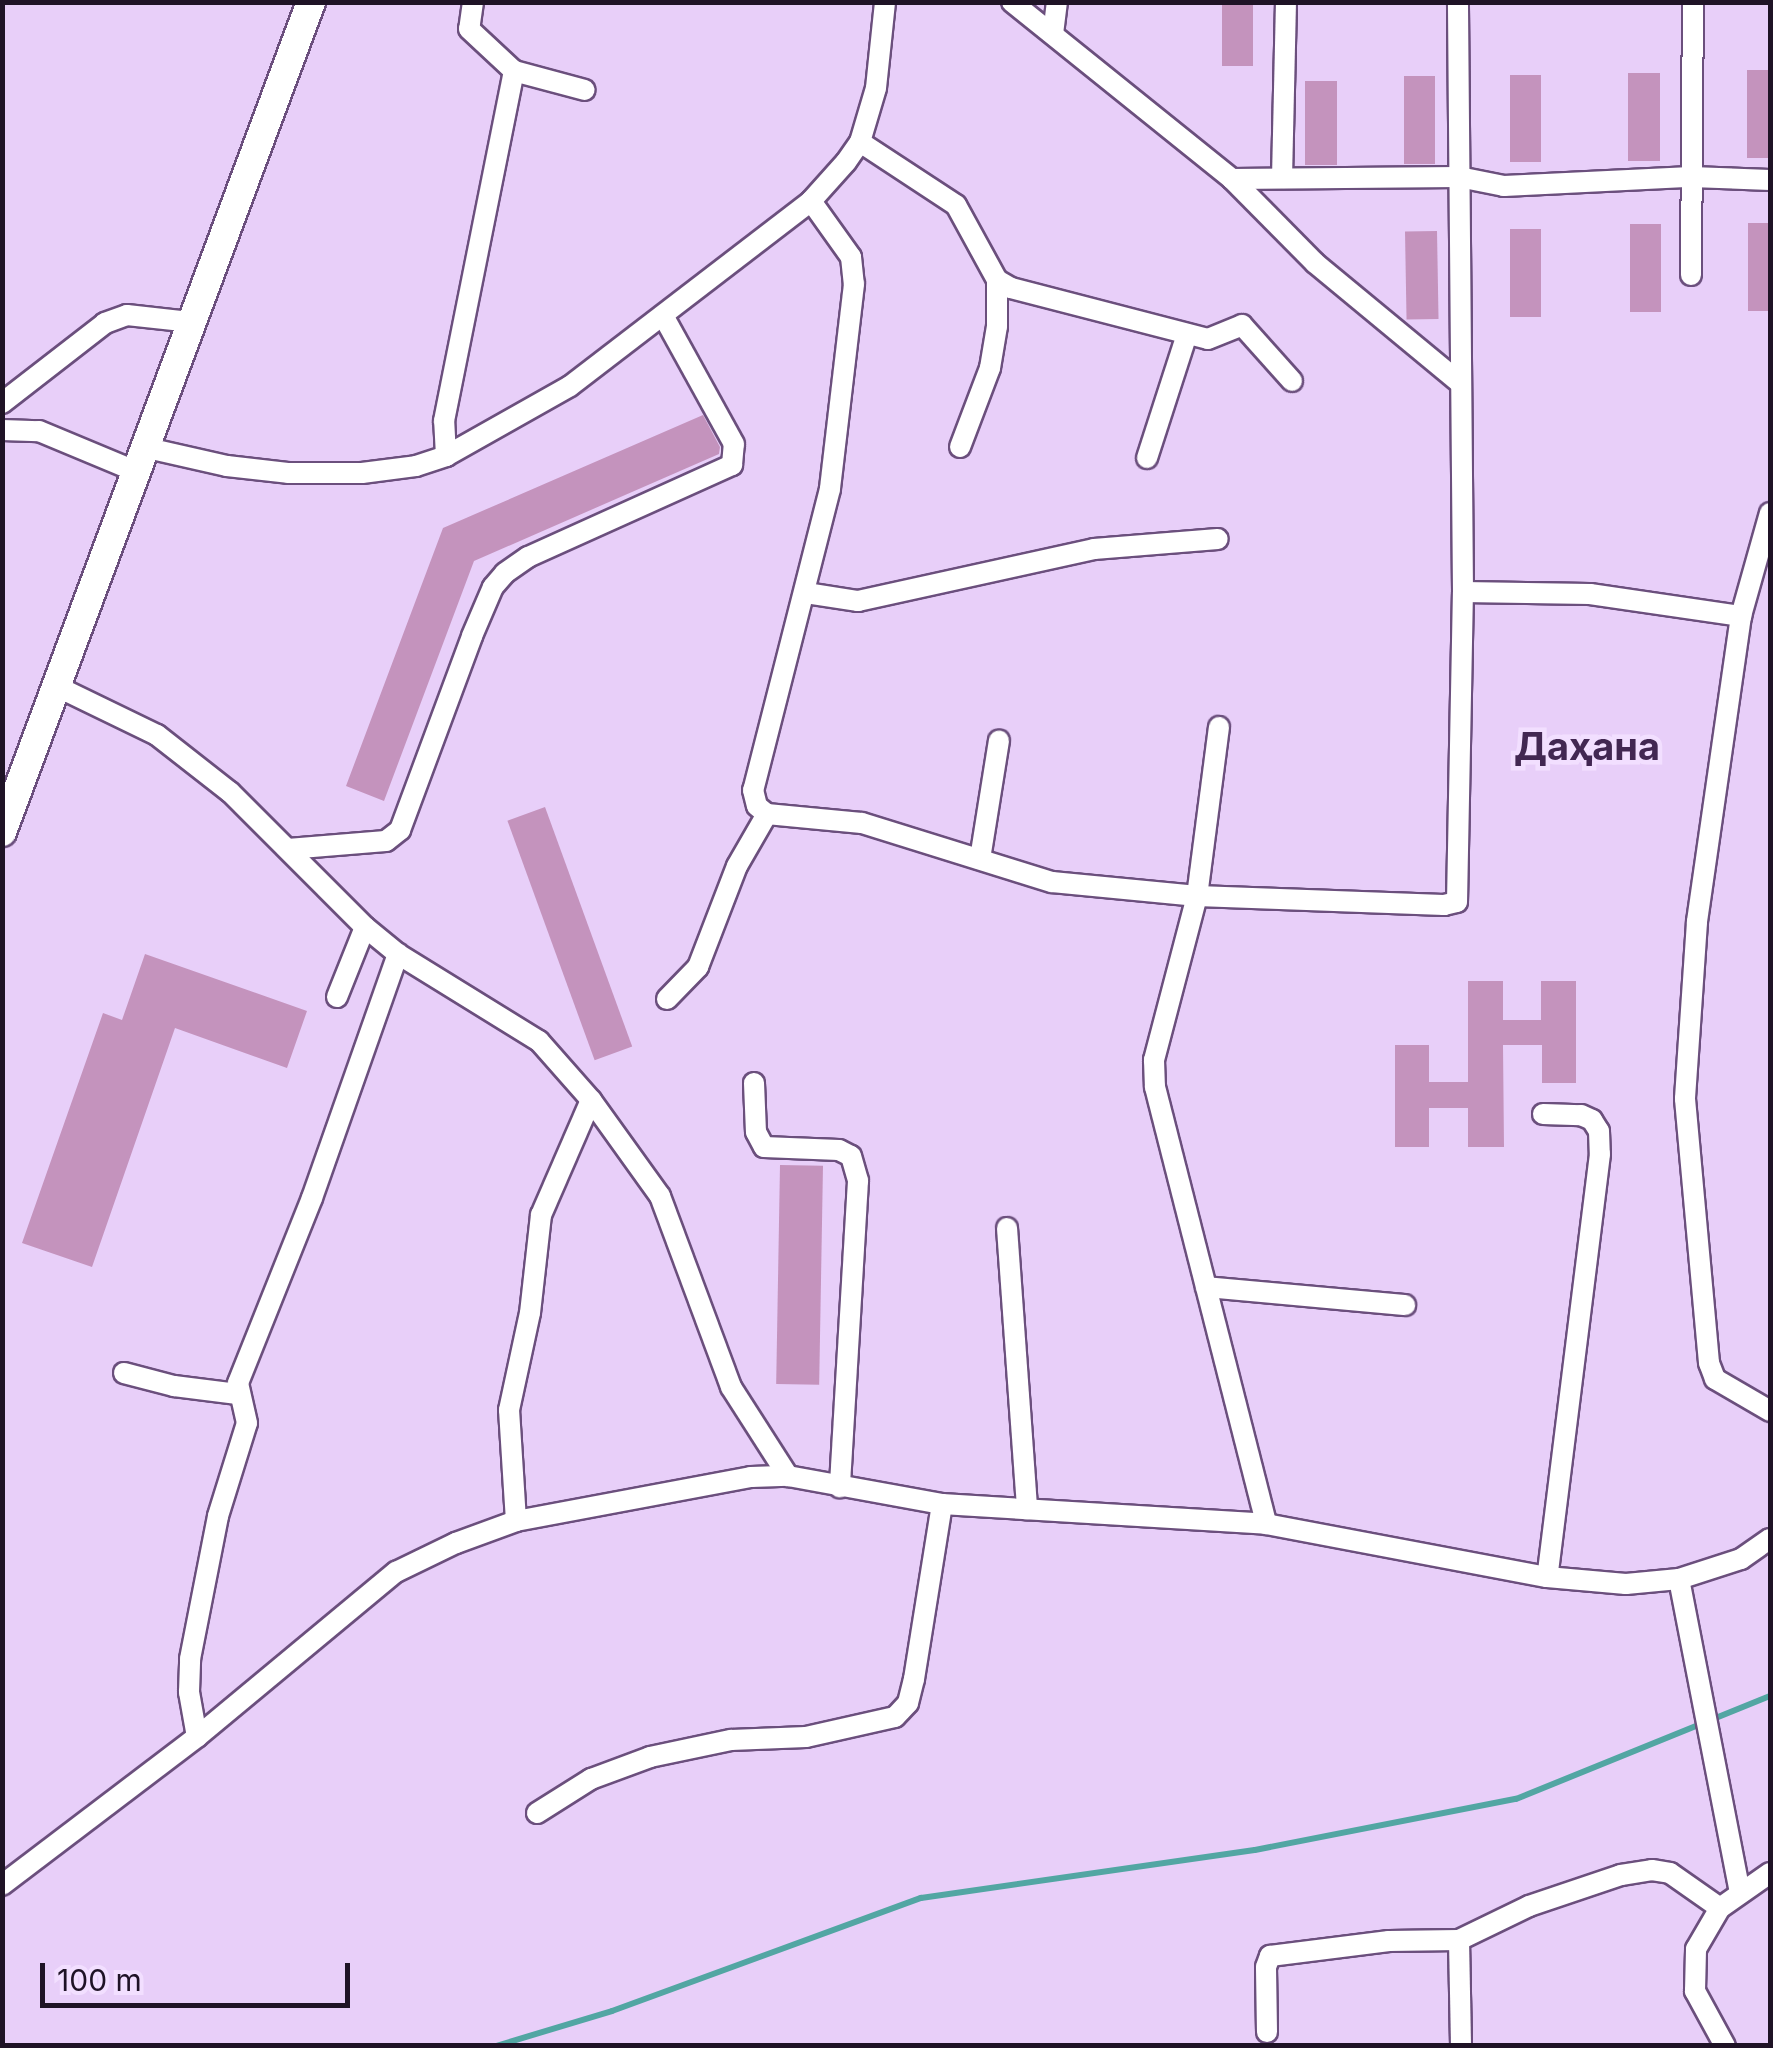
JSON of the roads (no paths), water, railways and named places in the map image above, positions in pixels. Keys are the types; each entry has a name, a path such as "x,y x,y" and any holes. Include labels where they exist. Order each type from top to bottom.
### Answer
{"main road":[{"path":"2,832 311,2"}],"street":[{"path":"473,2 469,29 514,70 585,90"},
{"path":"2,430 39,431 139,459 288,474 362,473 416,466 446,456 570,386 810,201 860,142 876,88 885,2"},
{"path":"1012,2 1232,179 1315,263 1460,382"},
{"path":"1053,34 1057,2"},
{"path":"1282,178 1286,2"},
{"path":"810,201 852,258 854,284 830,489 753,790 758,806 767,814 862,823 1052,882 1196,896 1444,905 1457,902 1463,592 1458,2"},
{"path":"1692,275 1693,2"},
{"path":"446,456 444,421 514,70"},
{"path":"860,142 956,205 996,280 997,326 990,368 960,447"},
{"path":"1232,179 1460,178 1504,186 1691,177 1770,180"},
{"path":"996,280 1011,288 1187,334 1217,339 1236,324 1242,325 1292,381"},
{"path":"2,403 106,323 127,315 190,322"},
{"path":"288,850 386,841 400,830 472,636 493,587 505,573 528,558 732,466 734,444 664,317"},
{"path":"1147,458 1187,334"},
{"path":"1770,514 1741,616 1696,922 1684,1099 1708,1362 1716,1379 1770,1411"},
{"path":"806,593 858,601 1094,549 1218,539"},
{"path":"1463,592 1590,594 1741,616"},
{"path":"58,687 157,735 230,792 365,927 398,954 539,1041 591,1100 660,1196 730,1386 788,1476"},
{"path":"1219,727 1196,896 1154,1060 1155,1087 1266,1524"},
{"path":"980,859 998,741"},
{"path":"668,999 698,967 730,882 767,814"},
{"path":"337,997 365,927"},
{"path":"197,1737 189,1692 190,1658 218,1516 246,1428 237,1394 398,954"},
{"path":"754,1083 756,1132 764,1147 839,1150 852,1156 858,1180 840,1487"},
{"path":"516,1522 509,1410 530,1312 540,1215 591,1100"},
{"path":"1543,1114 1581,1115 1592,1120 1599,1132 1600,1154 1547,1577"},
{"path":"1006,1228 1028,1510"},
{"path":"1206,1287 1404,1305"},
{"path":"124,1373 174,1386 237,1394"},
{"path":"2,1885 197,1737 396,1572 456,1543 516,1522 751,1477 788,1476 942,1504 1266,1524 1547,1577 1626,1584 1680,1579 1741,1559 1770,1539"},
{"path":"537,1813 591,1779 650,1757 731,1740 806,1737 895,1717 908,1704 914,1679 942,1504"},
{"path":"1680,1579 1740,1893"},
{"path":"1267,2032 1266,1967 1270,1956 1389,1941 1460,1940 1529,1906 1621,1875 1652,1870 1670,1873 1720,1908"},
{"path":"1725,2046 1694,1991 1696,1950 1720,1908 1770,1874"},
{"path":"1460,1940 1461,2046"}],"waterway":[{"path":"496,2046 612,2011 921,1898 1255,1850 1516,1799 1770,1696"}],"district":[{"name":"Даҳана","path":"1587,747"}]}
